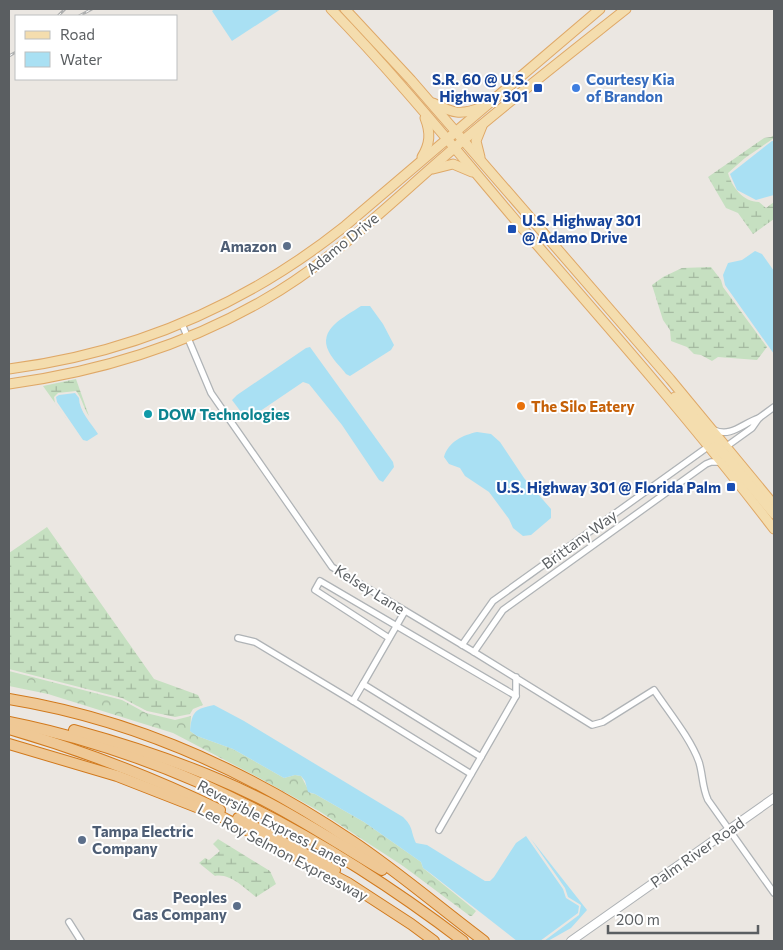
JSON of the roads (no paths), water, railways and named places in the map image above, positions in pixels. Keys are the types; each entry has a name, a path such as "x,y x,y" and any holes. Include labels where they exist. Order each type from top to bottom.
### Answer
{"highway":[{"path":"9,699 62,710 113,724 217,764 272,791 354,842 484,941"},
{"path":"9,715 67,728 136,747 214,777 292,815 389,874 404,879"},
{"name":"Reversible Express Lanes","path":"9,722 44,729 110,748 168,769 227,796 294,830 353,865 413,904 463,941"},
{"path":"9,729 103,759 196,798 238,818 320,860 394,907 411,924"},
{"name":"Lee Roy Selmon Expressway","path":"9,744 117,776 222,817 348,883 434,941"}],"main road":[{"path":"331,9 421,108 655,381 774,527"},
{"path":"345,9 429,100 714,430 774,505"},
{"name":"Adamo Drive","path":"9,369 47,364 93,354 138,340 182,324 256,287 303,258 345,226 600,9"},
{"name":"Adamo Drive","path":"9,384 96,368 147,352 187,337 261,302 305,274 355,234 463,140 626,9"},
{"path":"429,100 448,110 460,113 470,112 489,104"},
{"path":"417,165 430,140 429,127 421,108"},
{"path":"482,162 476,141 483,124"},
{"path":"430,170 444,165 456,164 478,175"},
{"path":"593,310 600,309 604,311 642,355 652,359"},
{"path":"655,381 668,390 712,438 727,446"},
{"path":"709,446 719,449 726,456 774,514"}],"street":[{"name":"Kelsey Lane","path":"182,324 211,393 332,568 516,677 592,725 603,722 654,690 693,749 700,763 704,790 708,800 730,829"},
{"path":"727,446 752,428 759,418 774,407"},
{"path":"714,430 720,433 727,433 734,431 748,421 759,418"},
{"name":"Brittany Way","path":"462,645 493,601 709,446"},
{"name":"Brittany Way","path":"474,652 503,610 706,464 722,462"},
{"path":"634,500 641,510"},
{"path":"557,555 565,566"},
{"path":"389,638 315,590 320,581 516,696"},
{"path":"353,701 405,611"},
{"path":"238,638 255,642 471,774"},
{"path":"439,830 516,696 516,677"},
{"path":"363,684 481,757"},
{"name":"Palm River Road","path":"571,941 774,798"},
{"path":"730,829 774,892"},
{"path":"69,922 81,941"}],"water":[{"path":"215,9 281,9 232,41 212,11"},
{"path":"774,141 774,195 756,200 737,190 730,174"},
{"path":"755,251 762,254 774,271 774,354 725,285 723,275 728,263 742,260"},
{"path":"361,306 370,306 383,324 394,345 391,350 350,376 346,374 329,352 326,344 327,337 334,324"},
{"path":"310,347 393,462 394,467 383,482 379,480 342,425 309,384 303,382 247,420 232,400"},
{"path":"75,393 79,398 83,412 98,434 87,441 83,440 57,402 56,397 59,395"},
{"path":"477,432 491,434 500,442 524,478 551,509 551,518 531,535 523,536 513,528 509,519 489,492 465,476 460,468 449,464 444,457 453,443 466,435"},
{"path":"214,705 244,721 403,817 410,827 416,843 427,845 485,881 490,881 494,877 516,843 526,836 563,889 566,898 579,906 578,913 540,941 517,941 423,868 421,862 364,822 315,794 308,792 305,781 301,776 295,775 284,778 233,749 197,736 190,731 193,715 203,708"},
{"path":"531,839 587,910 571,928 548,941 544,941 579,915 581,905 568,897 565,888"}],"railway":[{"path":"59,15 65,9"},
{"path":"81,15 92,9"},
{"path":"9,56 15,53"}],"place":[{"name":"S.R. 60 @ U.S. Highway 301","path":"538,88"},
{"name":"Courtesy Kia of Brandon","path":"576,88"},
{"name":"U.S. Highway 301 @ Adamo Drive","path":"512,229"},
{"name":"Amazon","path":"287,246"},
{"name":"The Silo Eatery","path":"521,406"},
{"name":"DOW Technologies","path":"148,414"},
{"name":"U.S. Highway 301 @ Florida Palm","path":"731,487"},
{"name":"Tampa Electric Company","path":"82,840"},
{"name":"Peoples Gas Company","path":"237,906"}]}
